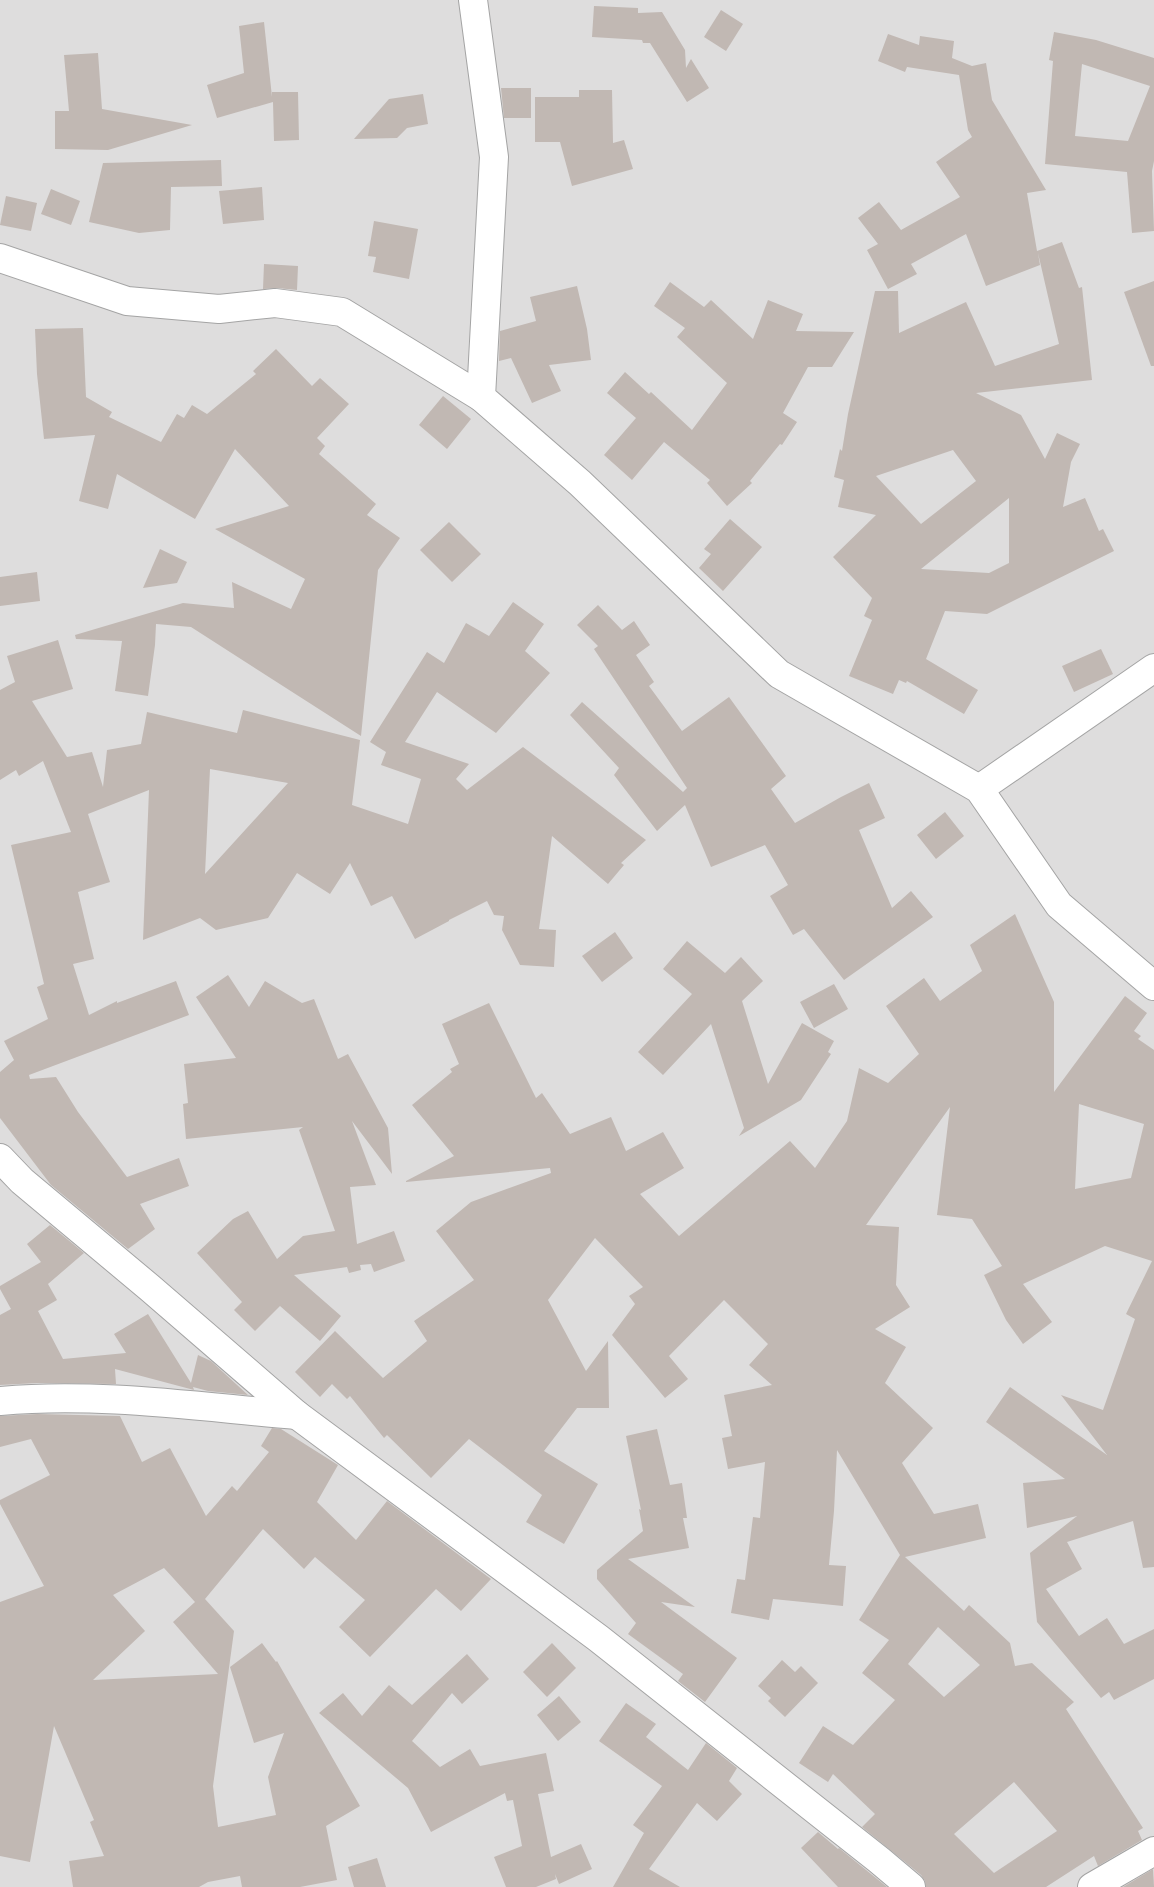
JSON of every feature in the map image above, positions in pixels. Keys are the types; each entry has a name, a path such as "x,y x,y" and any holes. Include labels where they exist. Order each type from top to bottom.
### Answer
{"street":[{"path":"473,0 494,157 480,397"},
{"path":"0,258 127,301 219,309 275,303 342,312 480,397 580,483 779,674 979,790 1059,905 1154,986"},
{"path":"979,790 1154,668"},
{"path":"0,1158 22,1182 150,1288 297,1415 598,1638 911,1887"},
{"path":"0,1401 41,1397 130,1401 297,1415"},
{"path":"1092,1887 1154,1851"}],"shaded area":[{"path":"0,0 1154,0 1154,1887 0,1887"}],"building":[{"path":"594,6 638,8 638,13 662,12 685,50 686,68 691,59 709,88 687,102 650,43 643,43 642,40 592,37"},
{"path":"721,10 743,24 726,51 704,37"},
{"path":"264,22 272,97 272,92 298,92 299,140 274,141 273,102 217,118 207,85 244,73 239,26"},
{"path":"1054,32 1096,40 1154,58 1154,161 1152,171 1154,231 1132,233 1127,172 1045,164 1053,61 1049,60","holes":["1082,64 1150,86 1128,141 1075,136"]},
{"path":"888,34 919,45 920,36 954,41 952,58 972,66 986,63 992,100 1046,190 1027,193 1037,251 1062,242 1079,288 1082,287 1092,380 976,393 1021,415 1045,459 1057,433 1080,444 1071,462 1063,507 1085,498 1099,531 1103,529 1114,551 987,614 945,611 926,659 978,690 964,714 907,681 906,683 899,680 893,694 849,676 872,620 864,616 872,598 833,557 876,515 838,507 844,480 834,477 840,449 842,451 848,414 875,291 898,291 899,333 966,302 995,366 1059,344 1038,253 1040,265 986,286 966,234 911,264 917,274 888,289 867,250 878,244 858,218 879,202 901,230 960,197 936,162 972,137 968,130 959,75 907,67 905,72 878,61","holes":["953,450 976,481 921,524 876,476","1009,498 1009,563 989,573 921,569"]},
{"path":"98,53 102,109 192,125 108,150 55,149 55,111 69,111 64,55"},
{"path":"501,88 531,88 531,118 504,118"},
{"path":"579,90 612,90 613,143 624,140 633,169 572,186 560,142 535,142 535,97 579,97"},
{"path":"423,94 428,124 407,128 397,138 354,139 389,99"},
{"path":"221,160 222,186 171,187 170,230 139,233 89,222 103,163"},
{"path":"262,187 264,220 223,224 219,191"},
{"path":"51,189 80,201 71,225 41,214"},
{"path":"6,196 37,203 31,231 0,225"},
{"path":"374,221 418,229 409,279 373,272 376,257 368,256"},
{"path":"264,264 298,266 297,290 263,289"},
{"path":"1154,281 1154,366 1151,366 1124,292"},
{"path":"670,282 704,307 711,300 753,339 768,300 803,314 796,331 854,332 832,367 808,367 783,413 797,422 782,445 780,444 750,481 752,483 727,506 707,483 710,480 664,442 632,480 604,455 636,418 607,393 625,372 649,394 651,392 692,430 727,383 677,337 685,328 654,306"},
{"path":"577,286 587,329 591,360 549,365 561,391 532,403 511,358 499,361 500,331 536,321 530,297"},
{"path":"83,328 86,397 112,412 109,417 161,442 177,414 184,418 192,405 207,414 256,374 253,371 276,349 312,386 320,378 349,404 317,438 325,446 319,454 376,504 367,515 400,538 378,570 361,736 191,627 156,624 148,696 115,691 122,641 76,639 75,635 183,603 234,608 232,582 291,609 305,579 215,529 289,506 235,449 195,519 117,474 108,509 79,501 95,435 44,439 37,374 35,329"},
{"path":"443,396 471,419 447,449 419,425"},
{"path":"730,519 762,547 723,591 699,568 711,554 704,549"},
{"path":"449,522 481,554 452,582 420,550"},
{"path":"160,549 187,562 177,583 143,588"},
{"path":"37,572 40,601 0,606 0,577"},
{"path":"513,602 544,624 525,651 550,673 496,733 437,692 405,742 469,764 456,779 467,790 523,747 646,840 621,863 624,865 608,884 552,836 539,929 556,930 554,967 520,965 502,930 504,916 494,915 487,901 415,939 392,896 371,906 350,863 330,894 297,873 268,918 216,930 200,918 143,940 149,790 88,814 110,882 78,892 94,959 73,964 89,1015 117,1001 117,1003 176,981 189,1015 29,1075 30,1079 56,1077 78,1112 127,1177 179,1158 189,1186 140,1204 155,1229 128,1249 51,1185 0,1118 0,1072 14,1060 4,1041 48,1019 37,987 44,984 11,845 71,832 43,761 19,776 16,770 0,780 0,690 15,682 7,656 58,640 73,689 32,701 67,757 92,752 103,787 107,750 141,744 147,712 237,733 243,710 360,740 352,805 408,824 421,779 381,765 386,752 370,742 427,652 444,663 466,623 489,636","holes":["210,769 288,783 205,874"]},
{"path":"598,605 622,630 634,621 650,645 636,655 654,682 649,686 682,731 729,697 786,776 771,789 795,823 869,783 885,818 859,830 892,908 911,891 933,917 844,980 804,929 793,935 770,896 788,885 765,845 711,867 685,805 657,831 614,775 619,768 570,715 582,702 683,792 687,788 594,649 598,646 577,625"},
{"path":"1101,649 1113,674 1074,692 1062,666"},
{"path":"945,812 964,836 936,859 917,835"},
{"path":"1015,914 1054,1002 1054,1092 1125,996 1147,1013 1134,1031 1141,1036 1138,1039 1154,1050 1154,1567 1143,1568 1133,1521 1067,1542 1082,1569 1046,1589 1079,1636 1107,1618 1124,1644 1154,1629 1154,1679 1114,1700 1109,1692 1101,1698 1037,1622 1030,1553 1077,1516 1027,1528 1023,1483 1065,1479 986,1422 1010,1387 1107,1455 1061,1395 1103,1410 1135,1319 1126,1314 1152,1261 1105,1246 1023,1284 1052,1322 1023,1344 1006,1320 984,1275 1002,1266 972,1219 937,1215 950,1107 866,1225 899,1227 896,1285 910,1307 875,1329 906,1347 885,1383 933,1428 902,1463 934,1514 978,1504 986,1538 905,1557 964,1611 969,1605 1010,1643 1015,1666 1032,1663 1074,1702 1066,1709 1143,1828 1138,1831 1142,1840 1098,1866 1094,1856 1046,1887 926,1887 921,1875 862,1827 875,1814 833,1774 828,1782 799,1763 823,1726 853,1745 895,1700 862,1673 889,1640 859,1620 900,1555 837,1450 829,1565 846,1566 843,1606 773,1599 769,1620 731,1613 737,1579 745,1580 753,1517 760,1518 765,1462 728,1469 722,1438 732,1436 724,1395 772,1385 749,1365 768,1344 724,1300 669,1356 688,1379 665,1398 612,1335 635,1304 629,1296 643,1287 595,1238 548,1300 586,1371 608,1341 609,1408 577,1408 544,1451 598,1484 564,1544 526,1522 542,1495 469,1439 431,1478 387,1435 384,1438 350,1396 347,1399 332,1384 320,1397 295,1372 335,1331 383,1378 427,1341 414,1321 474,1280 436,1231 471,1202 551,1173 550,1168 406,1182 454,1156 412,1105 452,1072 450,1069 459,1064 442,1024 489,1003 536,1098 542,1093 570,1134 611,1117 626,1151 663,1132 684,1168 640,1194 679,1236 790,1141 815,1168 847,1121 859,1068 888,1083 919,1054 886,1006 924,978 940,1001 982,971 970,945","holes":["1079,1104 1144,1124 1131,1178 1075,1189","938,1627 980,1665 944,1697 908,1664","1014,1782 1057,1831 994,1873 954,1834"]},
{"path":"615,932 633,958 602,982 582,956"},
{"path":"687,941 725,973 741,957 763,981 742,1001 768,1084 802,1023 834,1041 828,1052 831,1054 801,1100 739,1136 744,1128 711,1024 663,1075 638,1052 692,994 663,969"},
{"path":"228,975 249,1007 265,981 302,1003 314,999 338,1059 348,1054 388,1128 392,1174 352,1121 376,1185 350,1187 357,1244 394,1231 405,1261 374,1272 371,1264 360,1265 361,1270 349,1273 347,1267 294,1275 341,1316 320,1341 280,1306 255,1331 234,1310 242,1302 197,1253 233,1219 248,1211 277,1259 303,1236 335,1231 299,1130 303,1127 186,1139 183,1104 188,1103 184,1064 236,1058 196,997"},
{"path":"834,984 848,1009 814,1028 800,1002"},
{"path":"50,1225 84,1253 48,1284 57,1300 38,1311 63,1359 126,1353 114,1334 148,1314 191,1383 198,1355 211,1361 248,1395 208,1391 193,1387 194,1390 115,1369 116,1384 37,1383 0,1385 0,1315 11,1309 0,1286 41,1262 27,1244"},
{"path":"37,1414 120,1416 142,1462 170,1448 206,1516 232,1486 237,1491 269,1452 261,1446 272,1428 281,1429 338,1465 317,1502 356,1540 387,1501 491,1579 461,1611 436,1589 370,1657 339,1627 365,1600 315,1557 304,1569 263,1529 205,1599 234,1631 213,1786 218,1827 276,1815 268,1777 284,1733 254,1743 230,1667 262,1643 277,1661 360,1806 326,1826 337,1880 300,1887 242,1887 240,1876 208,1882 199,1887 73,1887 69,1861 104,1856 90,1822 94,1820 54,1726 30,1862 0,1856 0,1602 44,1586 0,1504 0,1500 50,1475 31,1439 0,1447 0,1416","holes":["164,1568 195,1602 173,1622 218,1674 93,1680 145,1631 113,1595"]},
{"path":"657,1429 670,1485 682,1483 687,1518 683,1518 689,1548 628,1559 695,1607 661,1602 737,1658 705,1702 678,1681 683,1674 628,1634 636,1623 597,1579 597,1570 643,1531 639,1509 641,1510 626,1436"},
{"path":"552,1643 576,1668 547,1697 523,1672"},
{"path":"467,1654 489,1679 462,1704 452,1693 412,1741 440,1767 470,1749 480,1766 546,1753 554,1791 538,1794 551,1857 581,1844 592,1869 559,1884 555,1874 556,1879 536,1887 506,1887 494,1857 522,1846 513,1800 507,1801 505,1793 431,1832 408,1788 319,1713 343,1693 362,1716 389,1685 412,1705"},
{"path":"782,1660 795,1672 801,1666 818,1683 785,1717 768,1701 771,1698 758,1686"},
{"path":"559,1696 581,1722 558,1741 537,1715"},
{"path":"626,1703 656,1724 646,1737 688,1770 706,1743 737,1768 729,1781 742,1794 717,1821 697,1803 649,1869 680,1887 613,1887 644,1833 633,1825 662,1786 599,1741"},
{"path":"818,1832 887,1887 838,1887 801,1848"},
{"path":"377,1858 386,1887 354,1887 348,1867"},
{"path":"1153,1869 1154,1887 1123,1887"}]}
